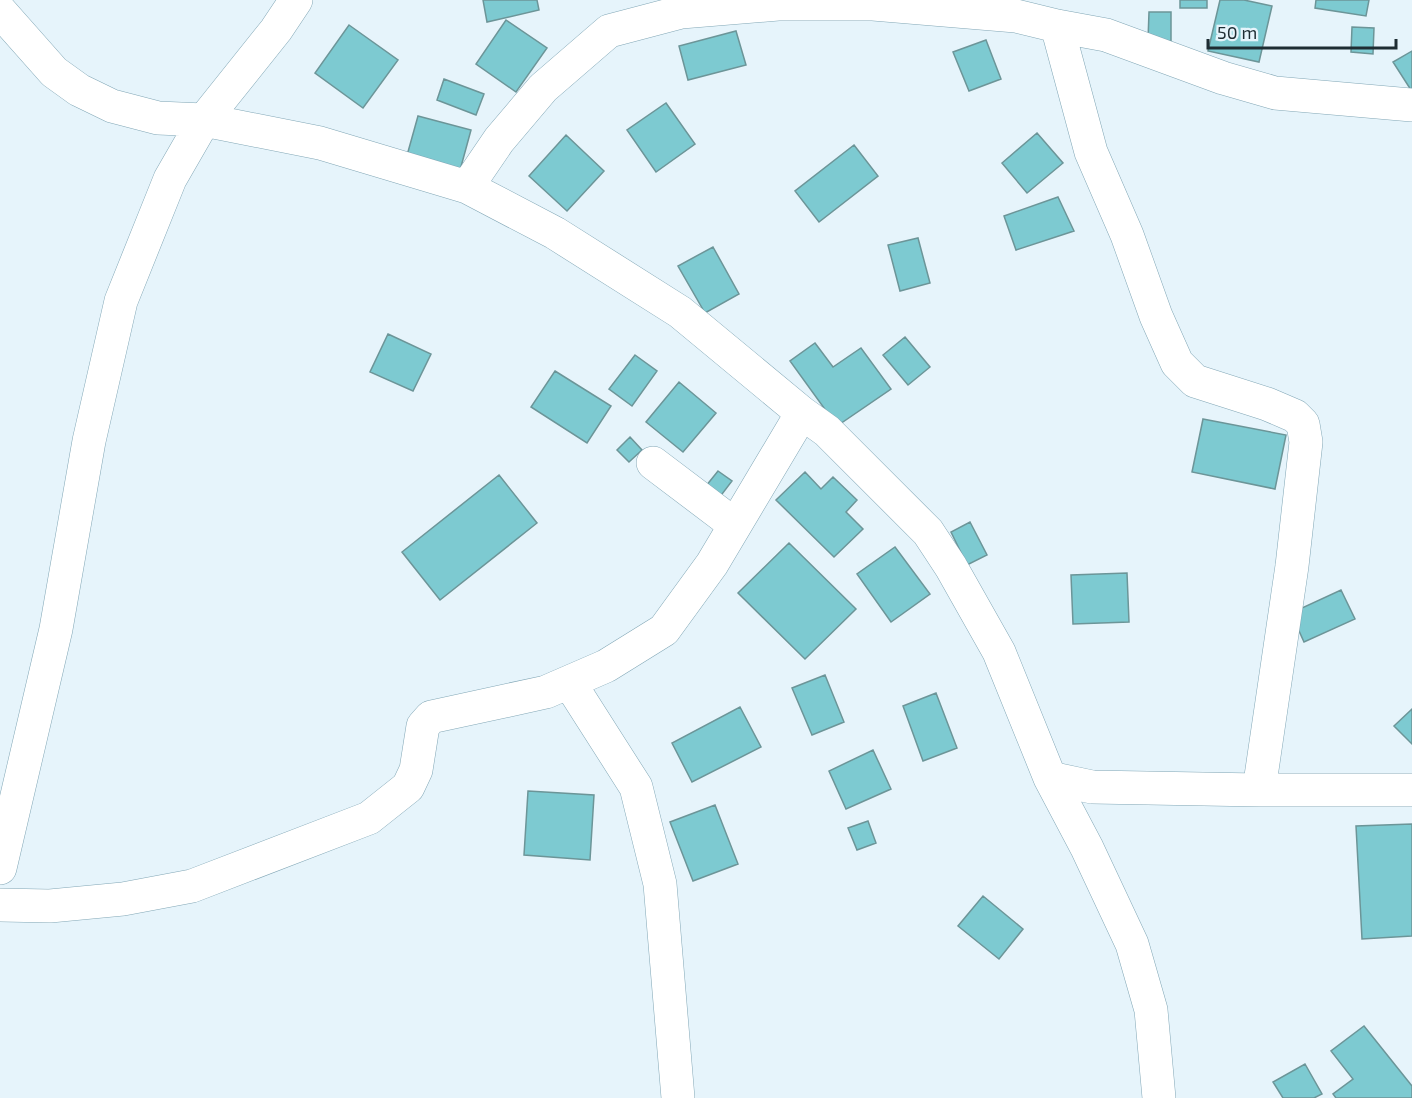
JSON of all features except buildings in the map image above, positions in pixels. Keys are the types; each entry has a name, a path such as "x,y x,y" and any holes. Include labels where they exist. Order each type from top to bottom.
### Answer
{"street":[{"path":"0,868 56,629 89,441 121,301 170,179 204,120 276,30 296,0"},
{"path":"466,187 499,140 543,88 609,31 681,12 778,4 1018,8 1057,26 1106,35 1223,78 1275,93 1412,105"},
{"path":"0,11 54,72 80,90 112,106 158,118 204,120 320,142 466,187 555,232 680,312 827,431 928,532 951,567 999,652 1050,778 1088,848 1132,944 1151,1010 1159,1098"},
{"path":"1057,26 1091,152 1127,235 1156,316 1177,363 1195,381 1267,404 1295,416 1303,424 1306,442 1294,544 1259,790"},
{"path":"0,905 50,906 113,900 192,886 369,818 408,787 416,770 423,726 431,717 546,692 606,666 664,630 712,564 802,413"},
{"path":"653,463 735,525"},
{"path":"569,682 636,787 660,885 678,1098"},
{"path":"1050,778 1092,787 1412,790"},
{"path":"1066,808 1092,787"}]}
